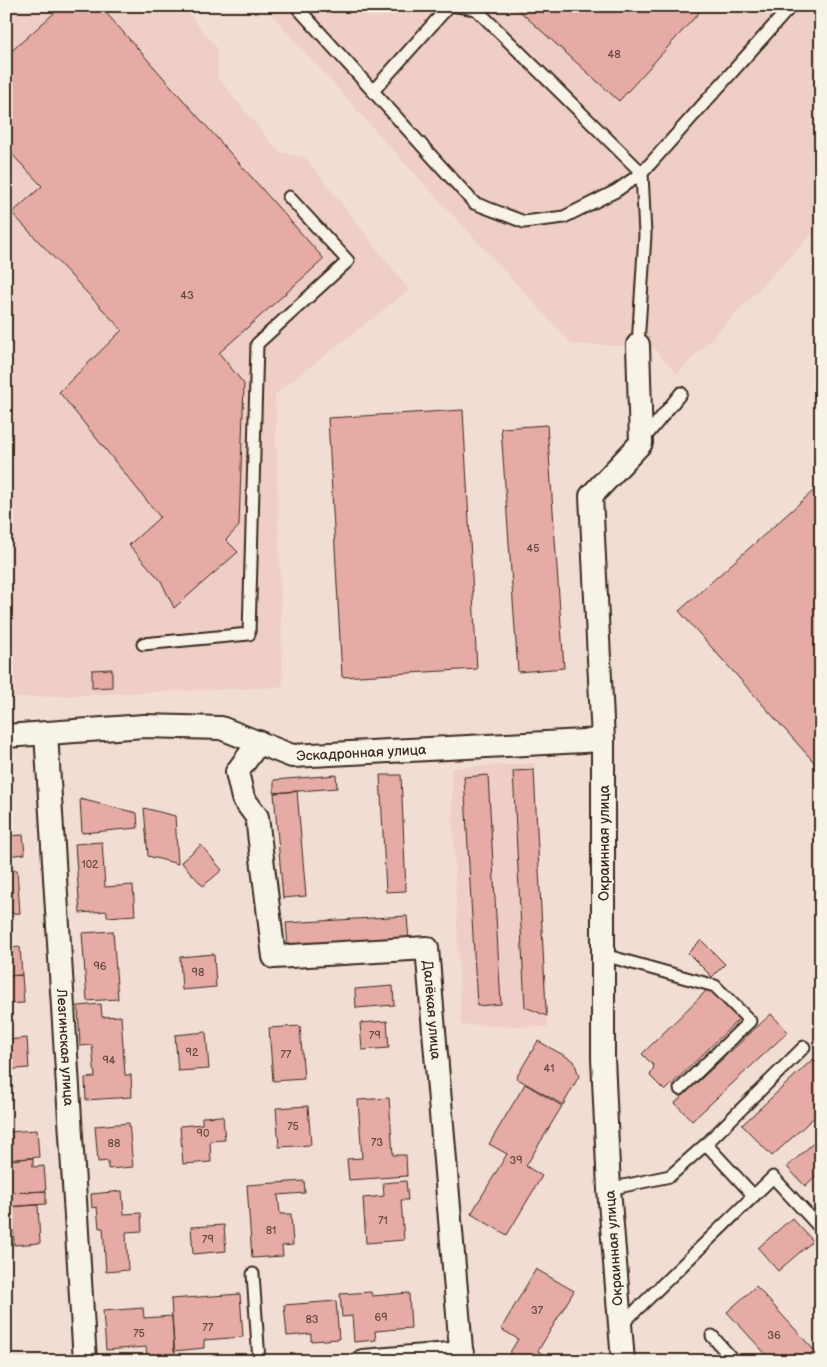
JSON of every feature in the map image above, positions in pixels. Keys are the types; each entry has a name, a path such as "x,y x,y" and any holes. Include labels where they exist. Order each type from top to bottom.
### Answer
{"street":[{"path":"638,345 641,443"},
{"name":"Окраинная улица","path":"623,1361 609,1189 603,1058 603,740 591,496 641,443"},
{"name":"Эскадронная улица","path":"6,736 144,726 221,728 292,756 603,740"},
{"name":"Лезгинская улица","path":"46,733 85,1361"},
{"name":"Далёкая улица","path":"259,742 237,772 243,798 257,817 274,957 427,948 462,1357"},
{"path":"362,1361 462,1357"}],"lane":[{"path":"296,6 474,203 524,222 564,217 616,191 642,173 791,6"},
{"path":"373,91 449,6"},
{"path":"457,6 476,9 642,173 645,235 638,345"},
{"path":"143,644 249,634 258,344 348,262 289,197"},
{"path":"641,443 681,394"},
{"path":"604,955 715,986 750,1021 680,1088"},
{"path":"609,1189 670,1176 706,1144 804,1047"},
{"path":"706,1144 754,1196"},
{"path":"620,1326 773,1177 821,1229"},
{"path":"253,1274 259,1361"},
{"path":"712,1336 734,1361"}],"shaded area":[{"path":"6,6 182,6 217,48 218,78 279,152 306,158 409,290 275,394 283,687 6,698"},
{"path":"264,6 821,6 821,225 677,374 653,347 572,344 390,147"},
{"path":"534,763 548,1027 461,1025 451,768"}],"building":[{"path":"62,6 100,6 324,259 219,353 244,384 239,526 226,540 238,552 174,608 161,581 129,545 160,517 59,392 122,330 12,213 42,186 6,148 6,56"},
{"path":"514,6 705,6 619,101"},
{"path":"463,410 477,669 342,677 328,418"},
{"path":"547,425 564,668 518,672 501,428"},
{"path":"821,484 821,770 679,611"},
{"path":"112,669 112,687 92,688 92,670"},
{"path":"534,770 547,1016 525,1007 513,771"},
{"path":"336,775 337,788 274,793 274,780"},
{"path":"380,775 401,775 406,891 386,892"},
{"path":"488,775 501,1004 477,1006 464,777"},
{"path":"297,791 306,896 283,898 274,793"},
{"path":"80,799 137,813 138,828 82,833"},
{"path":"144,808 175,816 178,864 148,856"},
{"path":"23,835 25,854 6,856 6,836"},
{"path":"102,842 105,887 133,885 135,915 107,917 107,911 80,913 75,844"},
{"path":"201,845 222,870 203,886 181,862"},
{"path":"17,870 20,913 6,914 6,871"},
{"path":"407,916 409,940 288,946 286,923"},
{"path":"113,931 118,999 87,1001 82,933"},
{"path":"701,940 725,964 712,977 688,953"},
{"path":"20,947 22,975 6,976 6,948"},
{"path":"214,954 216,987 182,990 180,957"},
{"path":"22,975 24,1003 6,1004 6,976"},
{"path":"393,986 394,1005 356,1008 355,989"},
{"path":"709,988 739,1019 665,1091 650,1076 654,1066 642,1054"},
{"path":"101,1004 102,1017 121,1016 125,1075 131,1075 132,1097 86,1100 85,1078 95,1077 92,1045 80,1046 78,1006"},
{"path":"771,1014 788,1032 692,1121 675,1103"},
{"path":"387,1021 389,1048 362,1050 360,1023"},
{"path":"300,1026 304,1079 273,1081 269,1028"},
{"path":"206,1032 209,1069 178,1071 175,1035"},
{"path":"27,1038 29,1068 6,1070 6,1040"},
{"path":"538,1041 574,1061 579,1076 563,1105 516,1078"},
{"path":"813,1059 821,1067 821,1111 772,1156 742,1125"},
{"path":"525,1084 562,1106 526,1166 542,1176 507,1235 471,1214 507,1154 489,1144"},
{"path":"389,1098 393,1155 406,1155 407,1176 349,1180 347,1159 362,1158 358,1100"},
{"path":"308,1106 311,1145 279,1147 276,1108"},
{"path":"223,1116 225,1140 210,1141 211,1162 183,1164 180,1126 202,1124 202,1117"},
{"path":"129,1123 133,1167 108,1169 108,1161 98,1162 95,1126"},
{"path":"37,1130 39,1157 6,1160 6,1132"},
{"path":"821,1136 821,1171 805,1186 787,1167"},
{"path":"33,1158 33,1167 44,1166 46,1191 6,1193 6,1160"},
{"path":"304,1181 305,1193 278,1195 280,1214 291,1214 293,1245 282,1246 283,1256 252,1258 247,1185"},
{"path":"406,1181 408,1200 401,1200 404,1240 366,1243 363,1198 384,1196 383,1183"},
{"path":"46,1191 46,1204 6,1207 6,1193"},
{"path":"122,1191 124,1214 141,1213 142,1231 126,1232 128,1270 106,1272 103,1228 99,1228 97,1207 92,1208 91,1194"},
{"path":"38,1205 40,1243 14,1245 13,1223 6,1224 6,1207"},
{"path":"792,1218 813,1241 778,1271 758,1248"},
{"path":"224,1225 226,1251 193,1254 191,1227"},
{"path":"536,1269 574,1291 538,1351 554,1361 505,1361 518,1339 501,1329"},
{"path":"756,1286 821,1358 821,1361 772,1361 727,1312"},
{"path":"371,1292 372,1296 409,1293 411,1328 375,1331 376,1340 354,1342 352,1316 342,1317 340,1294"},
{"path":"240,1294 243,1337 204,1340 204,1348 174,1351 171,1299"},
{"path":"336,1301 339,1339 311,1341 311,1334 287,1336 284,1305"},
{"path":"6,1302 9,1306 12,1352 6,1353"},
{"path":"143,1308 144,1318 172,1316 175,1357 147,1359 146,1347 106,1350 103,1311"}]}
